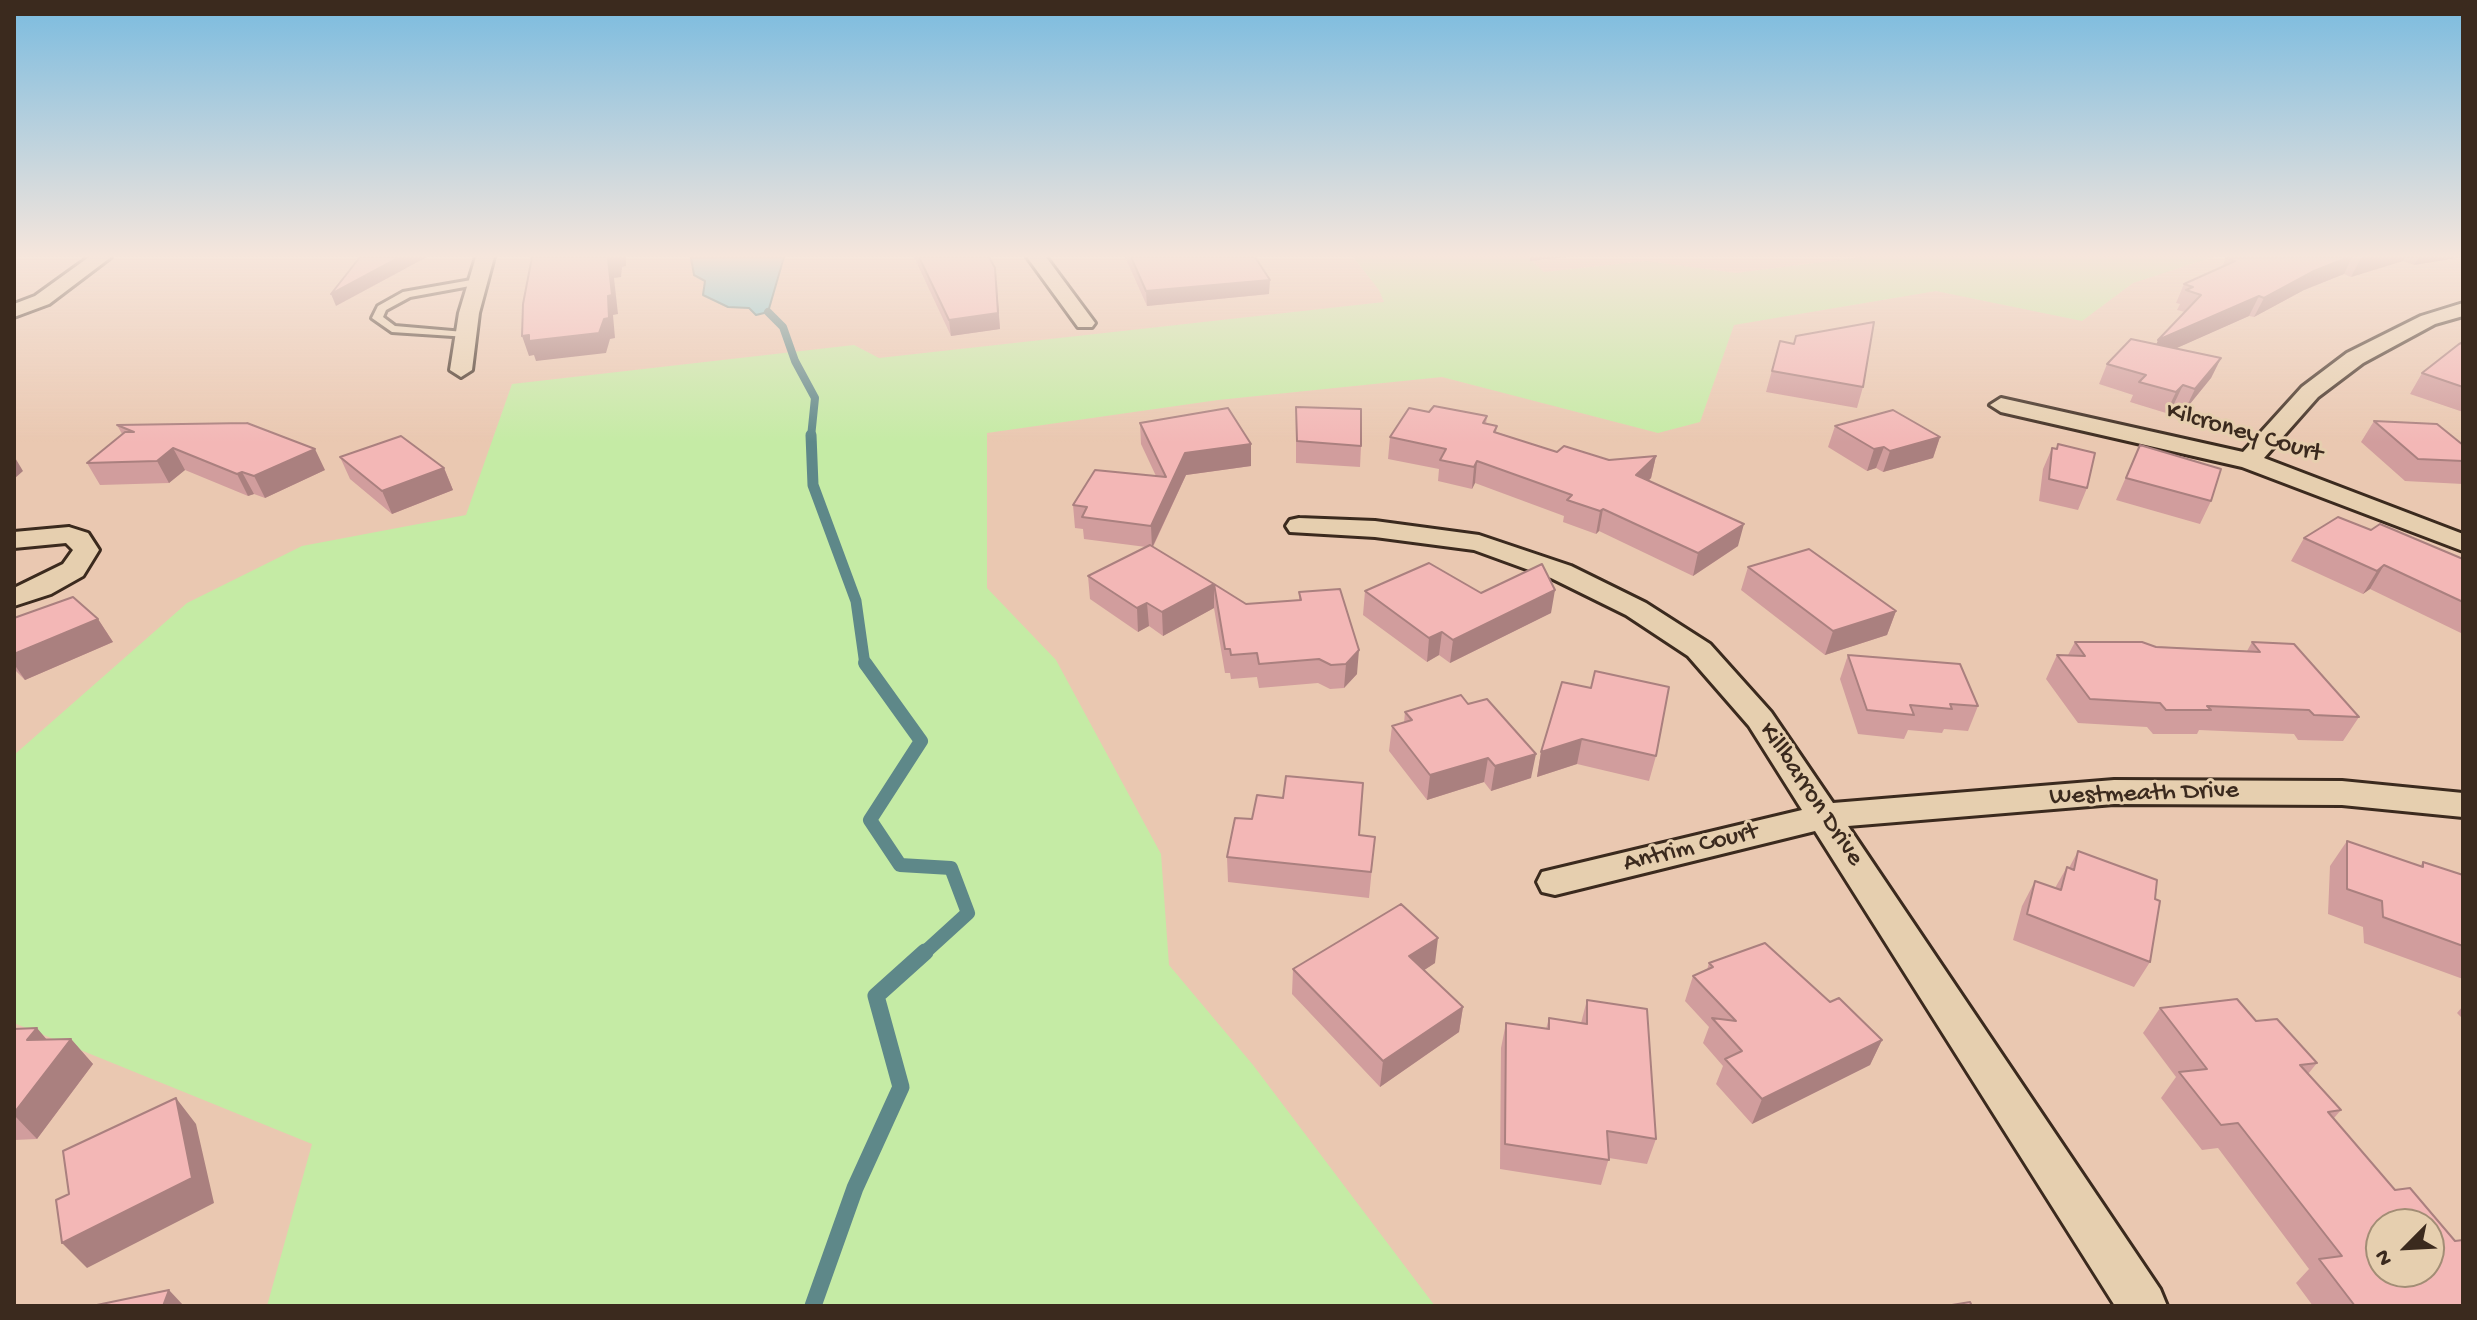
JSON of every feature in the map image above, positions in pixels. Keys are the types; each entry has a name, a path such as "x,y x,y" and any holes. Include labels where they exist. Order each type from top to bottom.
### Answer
{"street":[{"path":"461,370 468,319"},
{"path":"1082,319 1085,323"},
{"path":"2249,461 2310,392 2355,358 2432,319"},
{"name":"Kilcroney Court","path":"2001,405 2249,461 2463,543"},
{"name":"Killbarron Drive","path":"1299,526 1375,529 1479,543 1561,572 1636,609 1699,650 1760,719 1826,816 2143,1306"},
{"path":"14,540 69,535 79,539 86,550 73,570 41,588 14,598"},
{"name":"Westmeath Drive","path":"1826,816 2114,792 2342,793 2463,805"},
{"name":"Antrim Court","path":"1555,882 1826,816"}],"lane":[{"path":"378,319 392,329 464,335"}],"green space":[{"path":"1234,319 1772,319 1734,325 1700,422 1658,433 1442,377 1218,400 987,433 987,588 1056,660 1161,854 1169,965 1253,1065 1435,1306 267,1306 312,1144 14,1023 14,755 187,603 302,546 466,515 512,384 854,345 879,358"}],"building":[{"path":"523,319 606,319 599,333 529,341 529,335 522,336"},
{"path":"2178,319 2207,319 2158,340"},
{"path":"1874,322 1863,387 1772,371 1780,341 1794,344 1796,336"},
{"path":"2131,339 2221,358 2195,389 2183,385 2176,392 2139,382 2146,375 2107,364"},
{"path":"2463,342 2463,387 2422,373 2459,344"},
{"path":"1434,406 1487,416 1483,423 1497,426 1494,432 1557,452 1564,446 1609,460 1656,456 1636,475 1744,524 1698,553 1603,509 1600,511 1567,500 1572,495 1477,461 1474,467 1440,460 1446,449 1390,437 1409,408 1429,412"},
{"path":"1296,407 1361,409 1361,446 1297,441"},
{"path":"1228,408 1251,444 1185,453 1151,526 1082,517 1087,507 1073,505 1095,470 1166,477 1140,423"},
{"path":"1893,410 1940,437 1890,451 1884,447 1874,449 1835,426"},
{"path":"2374,421 2437,424 2463,445 2463,461 2418,459"},
{"path":"247,423 315,449 254,476 242,472 237,474 173,448 157,461 87,463 125,432 134,432 117,425"},
{"path":"401,436 444,468 382,491 340,457"},
{"path":"2058,444 2095,453 2087,488 2049,479 2052,448 2057,449"},
{"path":"2140,445 2221,469 2211,501 2126,478"},
{"path":"2338,517 2371,530 2380,524 2463,559 2463,602 2384,565 2377,571 2304,538"},
{"path":"1150,545 1214,584 1162,612 1147,603 1137,608 1088,576"},
{"path":"1809,549 1896,611 1833,631 1748,567"},
{"path":"1429,563 1481,593 1542,564 1555,590 1453,640 1442,632 1429,638 1365,591"},
{"path":"1214,584 1246,604 1301,600 1299,592 1340,589 1359,650 1346,664 1331,665 1319,659 1259,664 1257,653 1231,655 1230,649 1225,649"},
{"path":"73,597 98,619 14,654 14,618"},
{"path":"2075,642 2142,642 2156,647 2260,652 2252,642 2294,644 2359,717 2314,715 2309,710 2207,706 2211,710 2166,710 2160,703 2090,699 2057,655 2085,656"},
{"path":"1848,655 1960,664 1978,706 1950,704 1952,709 1910,705 1914,715 1867,710"},
{"path":"1595,671 1669,687 1656,756 1582,739 1541,752 1562,682 1591,688"},
{"path":"1461,695 1468,704 1487,699 1536,754 1495,766 1488,758 1430,775 1392,726 1412,720 1405,712"},
{"path":"1286,776 1363,783 1359,835 1375,837 1371,872 1227,857 1235,818 1252,819 1257,795 1283,798"},
{"path":"2347,841 2423,867 2423,862 2463,875 2463,946 2383,917 2382,901 2347,889"},
{"path":"2078,851 2157,880 2155,899 2160,901 2150,962 2027,914 2035,881 2061,890 2067,867 2074,870"},
{"path":"1401,904 1438,938 1409,956 1463,1007 1383,1061 1293,969"},
{"path":"1765,943 1830,1002 1839,998 1882,1040 1762,1099 1725,1059 1742,1051 1712,1018 1736,1021 1693,976 1713,967 1709,963"},
{"path":"2237,999 2256,1021 2277,1019 2317,1063 2300,1065 2341,1110 2328,1112 2395,1190 2410,1188 2427,1208 2365,1208 2365,1288 2445,1288 2445,1229 2455,1241 2463,1240 2463,1306 2355,1306 2319,1259 2342,1256 2238,1123 2221,1125 2179,1072 2207,1069 2160,1008"},
{"path":"1587,1000 1647,1009 1656,1139 1607,1131 1609,1160 1505,1144 1506,1023 1549,1029 1549,1018 1587,1024"},
{"path":"37,1028 27,1040 71,1039 14,1113 14,1029"},
{"path":"176,1098 192,1178 62,1243 56,1200 69,1194 63,1151"},
{"path":"169,1290 163,1306 92,1306"},
{"path":"1970,1302 1972,1306 1946,1306"}],"waterway":[{"path":"775,319 783,327 795,361 815,398 811,436"},
{"path":"811,436 813,485 856,601 865,665"},
{"path":"865,663 921,741 870,820 900,865 951,868 968,913 923,954"},
{"path":"813,1306 855,1188 901,1087 876,996 925,952"}]}
